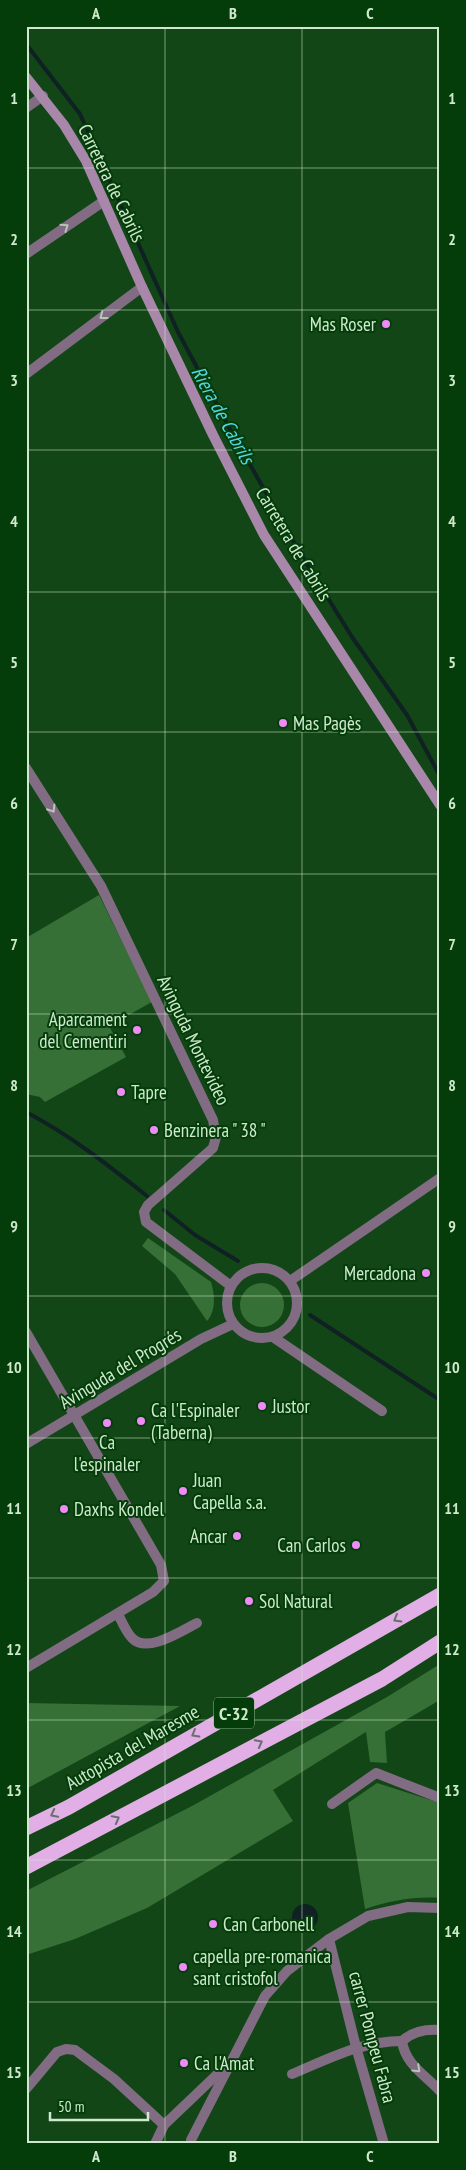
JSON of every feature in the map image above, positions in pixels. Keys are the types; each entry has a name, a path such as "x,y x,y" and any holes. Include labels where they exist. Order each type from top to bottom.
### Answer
{"highway":[{"name":"Autopista del Maresme","path":"26,1828 69,1807 440,1595"},
{"name":"C-32","path":"26,1867 382,1679 440,1642"}],"street":[{"name":"Carretera de Cabrils","path":"26,77 43,96 64,125 86,161 142,287 213,435 264,535 440,805"},
{"path":"26,108 43,96"},
{"path":"26,254 104,200"},
{"path":"26,374 142,287"},
{"name":"Avinguda Montevideo","path":"26,768 101,886 213,1120 216,1138 213,1148 148,1205 144,1212 146,1222 231,1286"},
{"path":"290,1281 440,1178"},
{"path":"257,1268 270,1269 281,1273 290,1281 297,1296 296,1315 288,1328 273,1337 259,1339 247,1336 233,1324 228,1315 226,1303 231,1286 243,1273 257,1268"},
{"name":"Avinguda del Progrés","path":"26,1444 201,1339 233,1324"},
{"path":"26,1332 161,1565 164,1581 153,1592 26,1668"},
{"path":"273,1337 382,1410"},
{"path":"118,1614 132,1639 142,1644 152,1644 197,1623"},
{"path":"332,1804 376,1773 440,1798"},
{"path":"191,2144 201,2118 265,1996 287,1971 328,1939 368,1916 408,1907 440,1908"},
{"name":"carrer Pompeu Fabra","path":"328,1939 384,2144"},
{"path":"292,2074 356,2047 383,2041 402,2041 409,2035 421,2031 440,2030"},
{"path":"402,2041 404,2052 411,2063 440,2091"},
{"path":"26,2089 57,2052 66,2049 75,2050 114,2079 164,2125"},
{"path":"155,2144 164,2125 234,2058"}],"green space":[{"path":"99,895 152,1002 109,1026 126,1057 45,1102 40,1097 26,1094 26,938"},
{"path":"148,1238 211,1282 214,1303 212,1313 207,1321 175,1274 142,1246"},
{"path":"262,1283 274,1287 280,1293 284,1305 280,1317 274,1323 262,1327 250,1323 244,1317 240,1305 244,1293 250,1287"},
{"path":"440,1664 440,1700 385,1732 387,1763 370,1762 366,1732 273,1790 293,1821 147,1908 75,1939 26,1955 26,1891 192,1806 387,1697"},
{"path":"26,1703 180,1706 26,1789"},
{"path":"377,1783 440,1803 440,1898 402,1900 365,1909 348,1803"}],"shaded area":[{"path":"305,1904 314,1908 318,1917 314,1926 305,1930 296,1926 292,1917 296,1908"}],"waterway":[{"name":"Riera de Cabrils","path":"26,44 80,114 178,332 231,431 300,553 352,637 407,715 440,776"},
{"path":"26,1112 73,1141 147,1196"},
{"path":"164,1210 195,1235 238,1261"},
{"path":"310,1315 440,1400"}],"place":[{"name":"Mas Roser","path":"386,324"},
{"name":"Mas Pagès","path":"283,723"},
{"name":"Aparcament del Cementiri","path":"137,1030"},
{"name":"Tapre","path":"121,1092"},
{"name":"Benzinera \" 38 \"","path":"154,1130"},
{"name":"Mercadona","path":"426,1273"},
{"name":"Justor","path":"262,1406"},
{"name":"Ca l'Espinaler (Taberna)","path":"141,1421"},
{"name":"Ca l'espinaler","path":"107,1423"},
{"name":"Juan Capella s.a.","path":"183,1491"},
{"name":"Daxhs Kondel","path":"64,1509"},
{"name":"Ancar","path":"237,1536"},
{"name":"Can Carlos","path":"356,1545"},
{"name":"Sol Natural","path":"249,1601"},
{"name":"Can Carbonell","path":"213,1924"},
{"name":"capella pre-romanica sant cristofol","path":"183,1967"},
{"name":"Ca l'Amat","path":"184,2063"}]}
